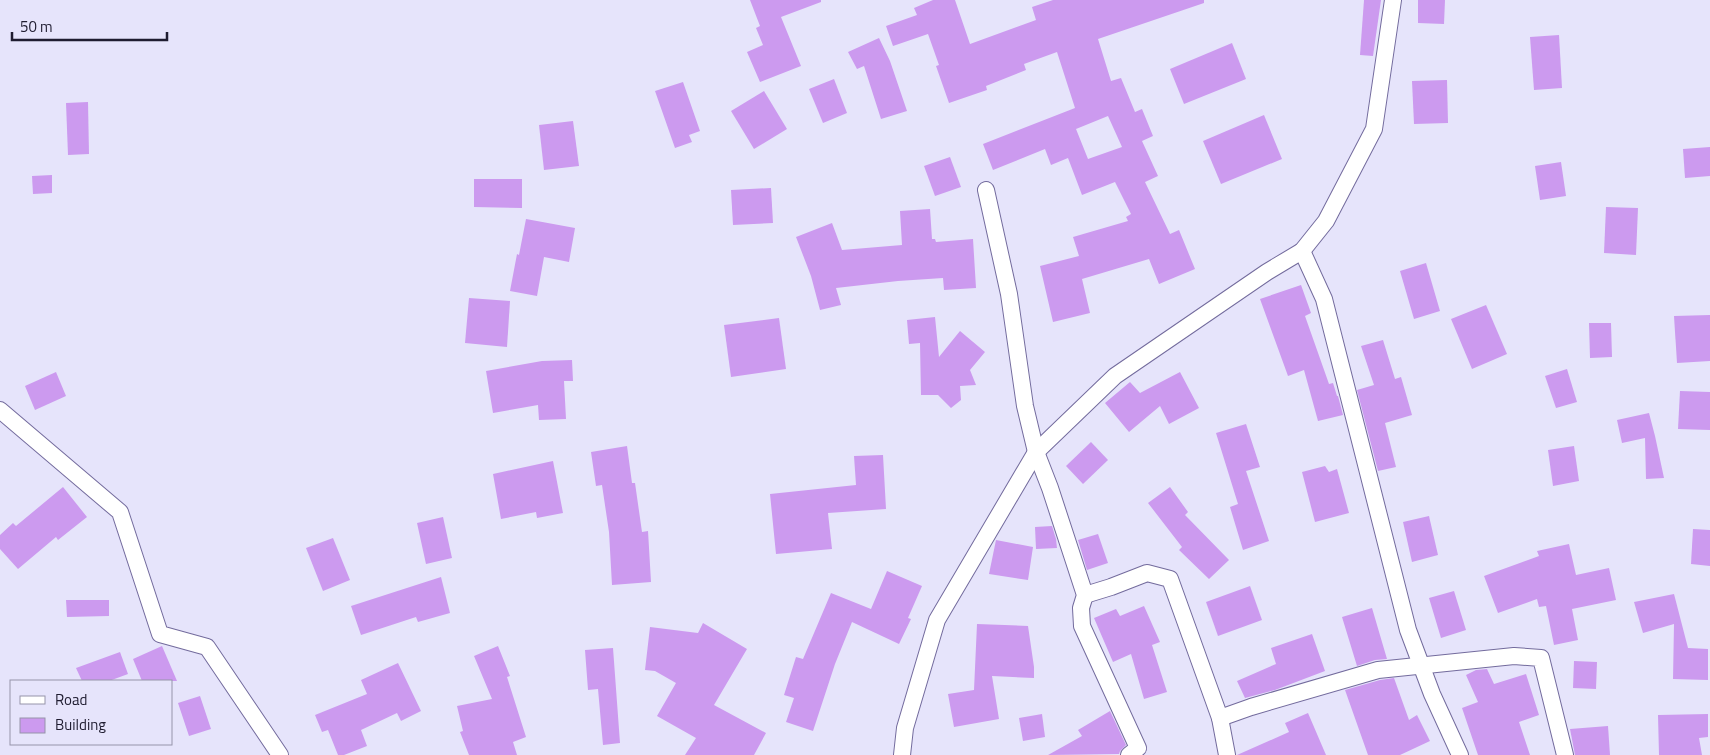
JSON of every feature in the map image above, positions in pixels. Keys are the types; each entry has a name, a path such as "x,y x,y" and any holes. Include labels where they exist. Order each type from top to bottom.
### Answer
{"street":[{"path":"902,755 905,728 937,620 1036,452 1115,376 1267,272 1302,251 1326,221 1374,129 1393,0"},
{"path":"986,190 1009,294 1026,406 1036,452 1050,488 1085,595 1081,608 1082,626 1138,748 1129,755"},
{"path":"1302,251 1324,299 1408,630 1432,694 1460,755"},
{"path":"0,410 120,512 160,634 207,647 280,755"},
{"path":"1085,595 1147,573 1170,579 1220,718 1227,755"},
{"path":"1220,718 1251,707 1378,670 1421,664 1514,656 1541,658 1565,755"}],"building":[{"path":"750,0 821,0 821,2 781,17 801,66 760,82 747,52 763,45 756,28 760,26"},
{"path":"933,0 955,0 970,44 1036,20 1032,7 1053,0 1204,0 1204,3 1098,39 1111,81 1121,78 1135,112 1142,109 1153,136 1142,141 1158,176 1145,182 1170,234 1179,230 1195,269 1159,284 1149,259 1082,279 1090,313 1053,322 1040,266 1079,256 1073,237 1128,221 1126,217 1131,214 1115,182 1082,195 1068,158 1051,165 1045,149 993,170 983,144 1075,108 1057,52 1024,64 1026,70 986,86 987,90 949,103 936,66 939,65 928,34 893,46 886,26 917,15 914,8","holes":["1108,116 1122,147 1088,159 1076,129"]},
{"path":"1364,0 1381,0 1373,56 1360,55"},
{"path":"1418,0 1445,0 1444,24 1418,23"},
{"path":"1559,35 1562,88 1534,90 1530,37"},
{"path":"879,38 890,61 907,111 881,119 864,66 857,69 848,52"},
{"path":"1232,43 1246,79 1184,104 1170,69"},
{"path":"834,79 847,113 823,123 809,89"},
{"path":"1447,80 1448,123 1414,124 1412,81"},
{"path":"683,82 700,131 689,135 692,142 675,148 655,91"},
{"path":"764,91 787,129 754,149 731,111"},
{"path":"88,102 89,154 68,155 66,103"},
{"path":"1264,115 1282,159 1221,184 1203,141"},
{"path":"573,121 579,166 544,170 539,125"},
{"path":"1710,147 1710,176 1685,178 1683,149"},
{"path":"950,157 961,187 935,196 924,166"},
{"path":"1561,162 1566,196 1540,200 1535,166"},
{"path":"52,175 52,193 33,194 32,176"},
{"path":"474,179 522,179 522,208 474,207"},
{"path":"771,188 773,223 733,225 731,190"},
{"path":"1606,207 1638,208 1636,255 1604,253"},
{"path":"930,209 932,239 935,239 936,242 973,239 976,288 944,290 943,278 836,288 841,305 820,310 811,276 796,237 832,223 842,250 902,245 900,211"},
{"path":"526,219 575,228 569,262 544,257 537,296 510,291"},
{"path":"1426,263 1440,311 1414,319 1400,271"},
{"path":"1301,285 1311,313 1305,316 1329,384 1333,383 1338,396 1343,415 1318,421 1304,370 1288,376 1260,299"},
{"path":"469,298 510,301 507,347 465,343"},
{"path":"1486,305 1507,354 1472,369 1451,319"},
{"path":"1710,315 1710,361 1677,363 1674,316"},
{"path":"935,317 939,357 960,331 985,352 970,370 976,385 960,386 961,400 951,408 938,395 921,395 920,343 909,344 907,320"},
{"path":"779,318 786,369 731,377 724,325"},
{"path":"1589,323 1611,323 1612,357 1590,358"},
{"path":"1383,340 1395,379 1401,377 1412,415 1385,423 1396,467 1378,471 1357,390 1374,385 1361,346"},
{"path":"572,360 573,381 564,381 566,419 539,420 538,405 493,413 486,371 542,361"},
{"path":"1567,369 1577,402 1556,408 1545,376"},
{"path":"56,372 66,396 35,410 25,386"},
{"path":"1180,372 1199,408 1169,424 1160,406 1129,432 1105,403 1130,382 1140,393"},
{"path":"1680,391 1710,392 1710,430 1678,429"},
{"path":"1649,413 1664,478 1646,479 1645,438 1622,443 1617,420"},
{"path":"1246,424 1260,467 1246,471 1269,541 1243,550 1230,507 1238,504 1216,433"},
{"path":"1091,442 1108,460 1083,484 1066,466"},
{"path":"627,446 632,483 635,483 642,532 648,531 651,582 612,585 609,532 602,485 596,486 591,452"},
{"path":"1574,446 1579,481 1553,486 1548,450"},
{"path":"883,455 886,509 828,513 832,549 776,554 770,494 856,485 854,456"},
{"path":"553,461 563,513 537,518 536,512 501,519 493,474"},
{"path":"1325,466 1329,472 1337,469 1349,513 1315,522 1302,472"},
{"path":"63,487 87,517 58,540 56,537 18,569 0,549 0,535 13,523 16,526"},
{"path":"1170,487 1188,512 1185,515 1229,560 1209,579 1179,550 1182,547 1148,503"},
{"path":"1429,516 1438,555 1412,562 1403,522"},
{"path":"443,517 452,558 426,564 417,523"},
{"path":"1052,526 1057,548 1036,549 1035,527"},
{"path":"1693,529 1710,530 1710,566 1691,564"},
{"path":"1098,534 1108,563 1087,570 1078,540"},
{"path":"333,538 350,580 323,591 306,548"},
{"path":"996,540 1033,547 1028,580 989,574"},
{"path":"1569,544 1576,575 1609,568 1616,600 1572,609 1578,640 1554,645 1546,606 1539,607 1537,599 1498,613 1484,576 1539,556 1537,551"},
{"path":"887,571 922,586 908,618 911,619 899,644 852,622 835,664 813,731 786,722 794,698 784,695 796,657 803,659 831,593 871,609"},
{"path":"441,577 450,613 418,622 416,617 361,635 351,606"},
{"path":"1250,586 1262,620 1218,636 1206,602"},
{"path":"1454,591 1466,630 1441,638 1429,598"},
{"path":"1674,594 1688,648 1708,649 1708,680 1673,679 1674,624 1643,633 1634,602"},
{"path":"66,600 109,600 109,616 67,617"},
{"path":"1144,606 1160,642 1152,645 1167,692 1144,699 1131,654 1113,662 1094,618 1116,609 1120,616"},
{"path":"1372,608 1387,659 1375,660 1357,666 1342,617"},
{"path":"703,623 747,649 714,705 766,733 754,755 685,755 696,738 657,716 676,683 655,671 645,670 650,627 698,633"},
{"path":"977,624 1028,626 1034,678 992,676 999,719 954,727 948,694 974,690"},
{"path":"1312,634 1325,671 1275,690 1245,698 1237,681 1276,664 1271,648"},
{"path":"162,646 177,681 142,680 133,659"},
{"path":"498,646 510,676 507,677 526,737 513,742 517,755 469,755 460,732 463,731 457,706 492,699 474,656"},
{"path":"613,648 620,743 603,745 598,689 588,690 585,650"},
{"path":"120,652 128,674 112,680 82,680 76,668"},
{"path":"1574,661 1597,662 1596,689 1573,688"},
{"path":"398,663 421,711 401,721 397,713 361,730 367,746 344,755 338,755 328,730 322,732 315,715 367,694 361,680"},
{"path":"1487,669 1494,684 1526,674 1539,715 1519,722 1530,755 1478,755 1462,708 1478,702 1466,675 1476,670"},
{"path":"1394,678 1409,720 1417,715 1430,741 1400,755 1368,755 1345,690"},
{"path":"200,696 211,729 189,736 178,703"},
{"path":"1110,711 1126,745 1119,754 1048,755 1082,736 1078,730"},
{"path":"1308,713 1326,755 1237,755 1289,732 1285,723"},
{"path":"1042,714 1045,737 1023,741 1019,718"},
{"path":"1708,714 1708,737 1699,738 1702,755 1659,755 1658,715"},
{"path":"1608,726 1610,755 1575,755 1570,729"}]}
